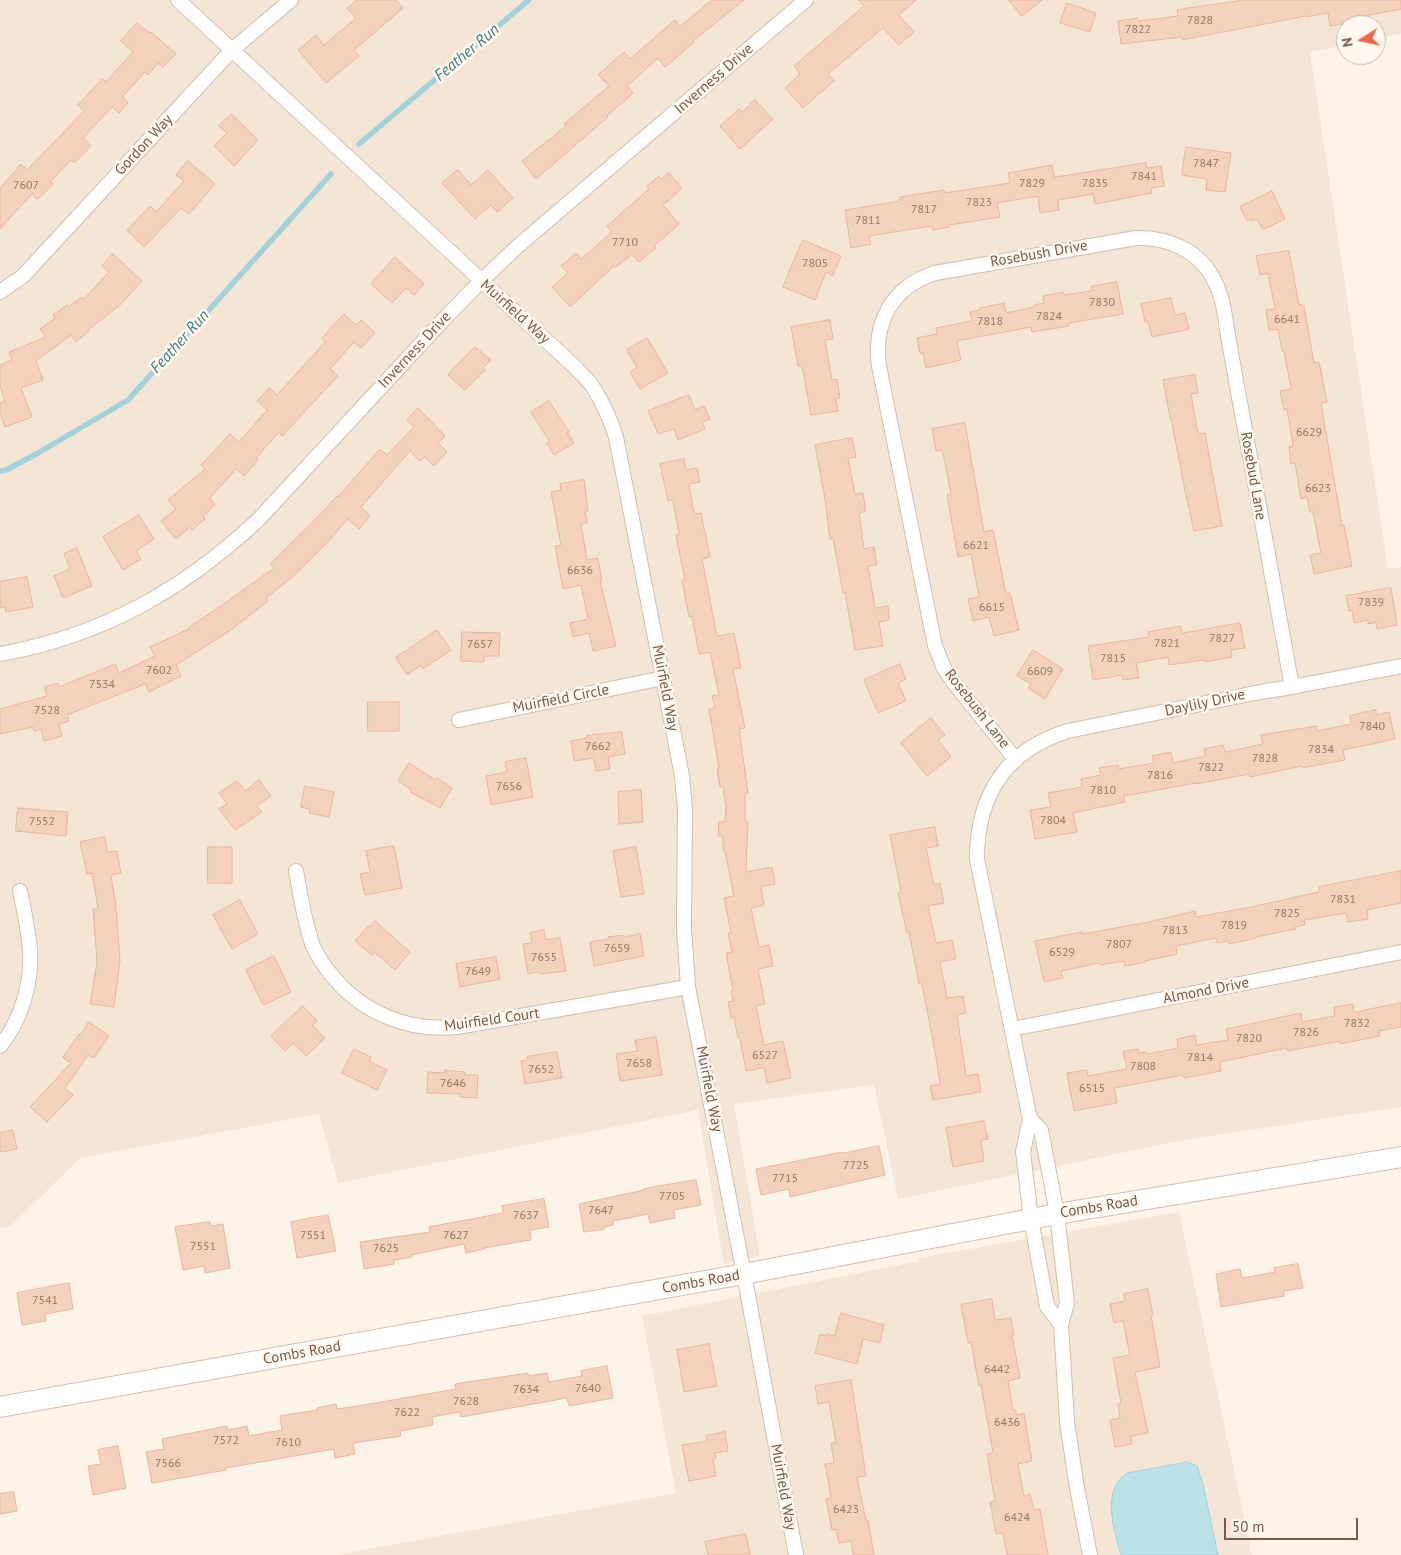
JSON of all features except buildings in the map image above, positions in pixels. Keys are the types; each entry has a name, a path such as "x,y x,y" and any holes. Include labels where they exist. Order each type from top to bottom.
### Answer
{"street":[{"name":"Muirfield Way","path":"178,0 575,367 592,385 604,406 616,437 682,776 685,809 684,929 688,987 796,1555"},
{"name":"Gordon Way","path":"0,292 23,276 232,50 291,0"},
{"name":"Inverness Drive","path":"0,654 47,643 96,627 156,598 199,571 225,550 258,520 481,281 518,246 806,0"},
{"name":"Rosebush Drive","path":"884,320 888,308 905,289 928,276 945,271 1128,239 1146,238 1171,243 1187,250 1201,261 1206,268"},
{"name":"Rosebud Lane","path":"1206,268 1217,285 1223,301 1292,687"},
{"name":"Rosebush Lane","path":"884,320 879,332 878,341 879,366 935,646 949,676 1016,760 999,779 986,801 981,817 977,858 1030,1119 1023,1152 1031,1219 1047,1306 1061,1325"},
{"name":"Daylily Drive","path":"1016,760 1038,744 1068,731 1401,666"},
{"name":"Muirfield Circle","path":"459,720 663,678"},
{"name":"Muirfield Court","path":"296,871 306,923 314,947 322,962 342,988 355,999 376,1012 399,1022 433,1028 457,1027 688,987"},
{"path":"0,1046 15,1022 26,991 30,967 30,950 20,891"},
{"name":"Almond Drive","path":"1012,1030 1401,952"},
{"name":"Rosebush Lane","path":"1030,1119 1041,1130 1056,1214 1067,1303 1061,1325"},
{"name":"Combs Road","path":"0,1407 744,1274 1056,1214 1401,1157"},
{"path":"1061,1325 1071,1455 1090,1555"}],"shaded area":[{"path":"0,0 1401,0 1401,34 1386,37 1386,15 1336,15 1336,47 1310,52 1388,569 1401,567 1401,1107 1184,1140 898,1199 874,1085 734,1104 760,1256 724,1264 698,1110 338,1183 319,1114 80,1158 11,1226 0,1228"},
{"path":"1179,1212 1252,1555 336,1555 676,1493 642,1316 919,1261 918,1258"}],"water":[{"path":"1188,1462 1197,1466 1203,1484 1218,1555 1121,1555 1111,1511 1114,1489 1119,1480 1128,1473"}],"waterway":[{"name":"Feather Run","path":"359,144 529,0"},
{"name":"Feather Run","path":"0,471 6,470 38,453 128,400 331,174"}]}
